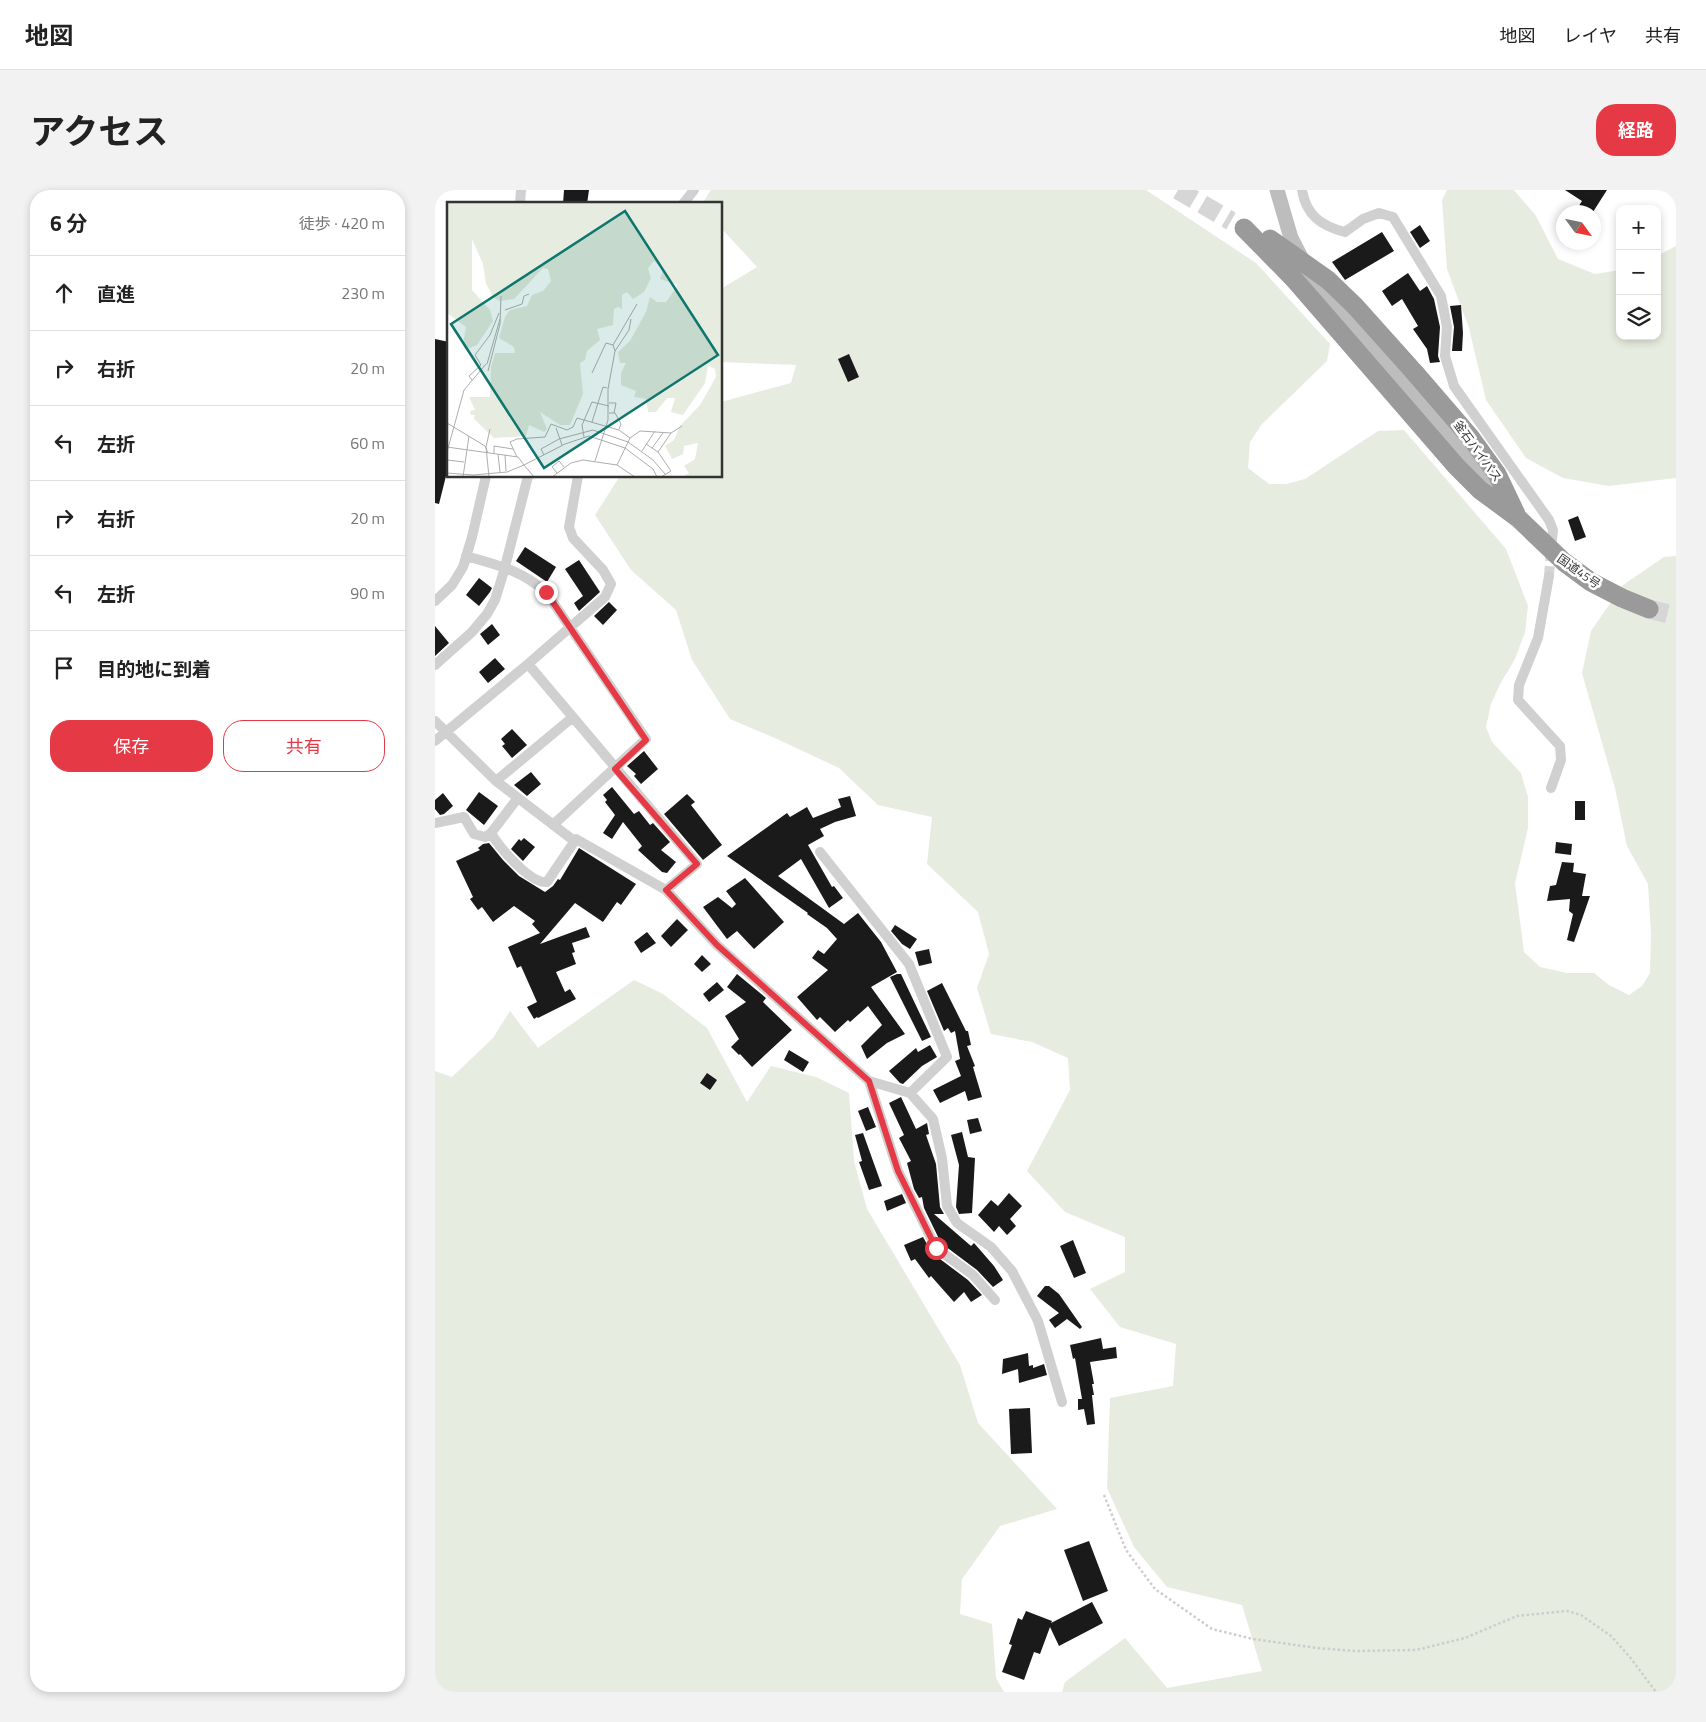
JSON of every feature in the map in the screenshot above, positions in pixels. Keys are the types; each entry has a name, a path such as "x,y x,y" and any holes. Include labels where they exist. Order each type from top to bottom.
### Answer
{"highway":[{"name":"釜石バイパス","path":"1237,225 1270,239 1302,260 1328,280 1355,306 1471,438 1497,474 1518,518 1480,490 1456,466 1294,279 1237,225"},
{"name":"国道45号","path":"1518,518 1564,562 1591,582 1649,609"}],"street":[{"path":"685,202 694,190"},
{"path":"1277,190 1291,238 1306,267 1518,518"},
{"path":"1302,190 1303,198 1310,214 1330,228 1345,232 1363,219 1379,213 1393,217 1441,296 1447,327 1445,356 1455,386 1549,520 1553,530 1551,548"},
{"path":"435,601 452,584 463,567 486,478"},
{"path":"435,665 472,632 487,614 495,600 528,478"},
{"path":"435,741 529,664 605,597 611,584 603,570 573,538 569,527 578,478"},
{"path":"467,556 520,573 546,592 646,740 553,825"},
{"path":"1549,576 1538,638 1519,685 1518,700 1560,746 1561,760 1551,788"},
{"path":"529,664 615,769 697,864 666,890"},
{"path":"496,781 573,717"},
{"path":"435,721 445,733 496,781 573,840 576,839 666,890 717,945 869,1081 910,1093 933,1119 942,1158 947,1206 957,1223 991,1247 1012,1271 1039,1321 1062,1402"},
{"path":"435,823 464,817 474,834 485,837 491,833 517,798"},
{"path":"491,833 497,843 523,871 543,883 547,882 552,876 576,839"},
{"path":"820,852 909,964 947,1057 910,1093"},
{"path":"869,1081 898,1171 936,1248 973,1275 995,1300"}],"path":[{"path":"1104,1495 1126,1550 1155,1589 1213,1628 1253,1639 1317,1648 1355,1651 1416,1650 1465,1638 1517,1616 1567,1611 1581,1615 1611,1636 1657,1692"}],"shaded area":[{"path":"711,190 1146,190 1256,263 1330,344 1327,361 1262,424 1250,442 1248,468 1269,484 1286,484 1305,479 1378,431 1404,430 1506,549 1528,606 1525,632 1515,659 1491,704 1486,727 1492,742 1521,773 1528,797 1528,828 1515,883 1524,952 1540,967 1567,973 1594,973 1609,985 1629,995 1642,986 1650,973 1651,934 1648,884 1627,846 1615,788 1582,673 1591,631 1623,585 1664,557 1676,556 1676,1692 1062,1692 1065,1682 1125,1638 1167,1688 1262,1671 1242,1605 1167,1587 1134,1547 1107,1488 1110,1398 1173,1386 1176,1344 1120,1327 1090,1289 1125,1272 1125,1237 1065,1212 1027,1171 1070,1090 1068,1058 1032,1042 991,1034 977,988 989,954 978,912 927,864 932,817 878,805 839,768 730,719 692,660 676,610 631,570 595,515 619,478 723,478 723,401 791,383 796,365 723,362 723,288 757,267 723,230 723,202 703,202"},
{"path":"1447,190 1514,190 1536,216 1558,259 1595,274 1616,271 1616,340 1661,340 1661,254 1676,246 1676,478 1609,486 1563,478 1526,458 1486,400 1469,328 1447,269 1442,200"},
{"path":"634,980 663,994 707,1028 747,1102 771,1066 816,1077 849,1093 854,1161 867,1209 960,1365 978,1423 1057,1509 1000,1526 962,1579 960,1614 992,1624 996,1678 1004,1692 435,1692 435,1071 452,1077 493,1038 510,1011 538,1048"}],"building":[{"path":"564,190 589,190 587,202 563,202"},
{"path":"1565,190 1607,190 1597,205 1579,205 1582,201"},
{"path":"1420,225 1430,241 1420,248 1410,232"},
{"path":"1382,232 1394,251 1345,280 1332,262"},
{"path":"1408,273 1420,291 1427,286 1434,299 1440,327 1438,356 1440,362 1430,363 1427,349 1413,329 1418,326 1402,299 1392,306 1382,291"},
{"path":"1461,305 1462,351 1452,351 1454,327 1450,306"},
{"path":"435,339 447,342 447,472 439,504 435,503"},
{"path":"849,354 859,377 848,382 838,359"},
{"path":"1578,516 1586,537 1575,541 1568,520"},
{"path":"525,547 556,567 547,582 516,561"},
{"path":"579,560 600,592 579,611 574,603 583,596 565,569"},
{"path":"479,578 492,588 479,606 466,595"},
{"path":"609,602 617,610 603,625 594,616"},
{"path":"492,624 500,635 488,645 480,634"},
{"path":"435,626 449,643 435,656"},
{"path":"495,658 505,669 488,683 479,672"},
{"path":"512,729 527,745 512,758 502,746 505,744 501,739"},
{"path":"644,751 658,769 641,784 634,776 636,774 627,766"},
{"path":"531,772 541,784 527,796 514,785"},
{"path":"612,787 634,814 639,811 650,825 653,823 670,842 661,850 676,862 667,873 662,872 638,850 642,846 623,822 612,839 603,833 615,815 605,802 607,800 603,795"},
{"path":"479,792 498,806 484,825 466,810"},
{"path":"443,793 453,806 440,815 435,809 435,800"},
{"path":"687,794 695,802 691,805 722,845 703,860 664,814"},
{"path":"850,796 856,816 820,829 824,836 808,845 832,887 834,886 843,898 829,908 801,859 778,876 844,924 858,913 881,942 897,972 871,987 905,1034 887,1043 867,1059 861,1046 882,1025 868,1006 835,1032 820,1017 817,1020 797,997 828,970 812,958 818,950 824,954 837,939 827,928 808,913 727,856 787,813 790,817 807,807 813,818 841,807 838,799"},
{"path":"1575,801 1585,801 1585,820 1575,820"},
{"path":"524,838 535,847 523,861 511,849 519,839 521,841"},
{"path":"1556,842 1572,844 1571,855 1555,853"},
{"path":"489,843 519,876 545,892 558,879 560,880 579,848 636,884 621,905 617,902 603,922 575,903 540,944 586,927 590,937 572,943 575,952 572,953 576,964 556,972 565,992 570,989 576,999 538,1018 534,1019 527,1007 537,1002 521,966 517,968 508,947 540,933 532,924 535,921 514,906 493,922 482,907 478,910 470,899 473,897 456,861 480,850 478,848 483,844"},
{"path":"1562,862 1574,863 1573,872 1586,874 1582,896 1590,896 1574,942 1567,940 1573,914 1569,911 1570,899 1547,901 1550,886 1556,885"},
{"path":"745,878 784,922 754,949 737,931 727,939 703,907 718,897 732,908 736,904 726,891"},
{"path":"677,919 688,930 671,947 661,936"},
{"path":"895,925 917,939 910,949 902,944 891,931"},
{"path":"647,932 656,943 641,953 634,942"},
{"path":"929,949 932,963 919,966 915,952"},
{"path":"702,955 711,964 702,972 694,964"},
{"path":"737,974 766,998 763,1002 792,1030 752,1067 731,1047 739,1039 725,1016 746,1002 727,987"},
{"path":"901,974 931,1037 922,1041 890,977"},
{"path":"717,982 724,990 709,1002 703,994"},
{"path":"942,983 966,1031 968,1031 971,1045 967,1046 975,1066 973,1067 982,1097 968,1101 965,1091 940,1103 933,1090 961,1076 955,1061 960,1059 955,1031 951,1033 948,1028 944,1031 927,991"},
{"path":"930,1045 937,1057 922,1066 903,1084 889,1071 916,1048 918,1052"},
{"path":"789,1050 809,1062 803,1072 784,1060"},
{"path":"707,1073 717,1080 710,1090 700,1083"},
{"path":"901,1097 916,1129 927,1123 929,1134 926,1135 936,1164 940,1207 944,1214 934,1214 971,1246 974,1243 994,1266 1003,1280 993,1287 977,1270 941,1243 924,1208 922,1197 919,1198 914,1189 907,1163 911,1161 899,1138 904,1135 889,1103"},
{"path":"868,1107 876,1127 866,1131 858,1111"},
{"path":"978,1118 982,1131 970,1134 967,1120"},
{"path":"962,1132 968,1157 975,1158 972,1213 959,1214 956,1207 959,1165 951,1135"},
{"path":"863,1133 882,1186 869,1190 859,1162 862,1161 855,1135"},
{"path":"1009,1193 1022,1206 1010,1219 1016,1226 1007,1235 999,1226 994,1232 978,1215 991,1200 998,1206"},
{"path":"902,1194 906,1203 887,1211 884,1201"},
{"path":"923,1237 932,1253 968,1280 982,1295 971,1302 964,1292 954,1302 931,1276 929,1278 915,1259 911,1261 904,1245"},
{"path":"1073,1240 1086,1273 1074,1278 1060,1246"},
{"path":"1045,1286 1049,1286 1059,1294 1082,1327 1080,1329 1067,1319 1055,1328 1049,1320 1059,1313 1037,1296"},
{"path":"1101,1338 1103,1349 1116,1347 1117,1358 1090,1362 1094,1384 1092,1384 1094,1395 1092,1395 1095,1424 1087,1425 1084,1409 1078,1410 1078,1399 1082,1399 1075,1358 1073,1359 1070,1345"},
{"path":"1028,1353 1029,1366 1033,1365 1033,1368 1044,1364 1047,1375 1019,1383 1018,1369 1002,1374 1003,1359"},
{"path":"1030,1408 1032,1453 1011,1454 1009,1409"},
{"path":"1089,1541 1108,1591 1083,1601 1064,1550"},
{"path":"1092,1602 1103,1623 1059,1646 1050,1627 1040,1654 1034,1652 1024,1680 1002,1672 1012,1645 1009,1644 1018,1618 1022,1620 1026,1611 1052,1621 1051,1623"}],"tunnel":[{"path":"1178,190 1231,221"},
{"path":"1549,576 1551,549"},
{"path":"1649,609 1676,616"}],"route":[{"path":"546,592 556,604 570,628 646,740 615,769 697,864 666,890 717,945 869,1081 898,1171 936,1248"}]}
